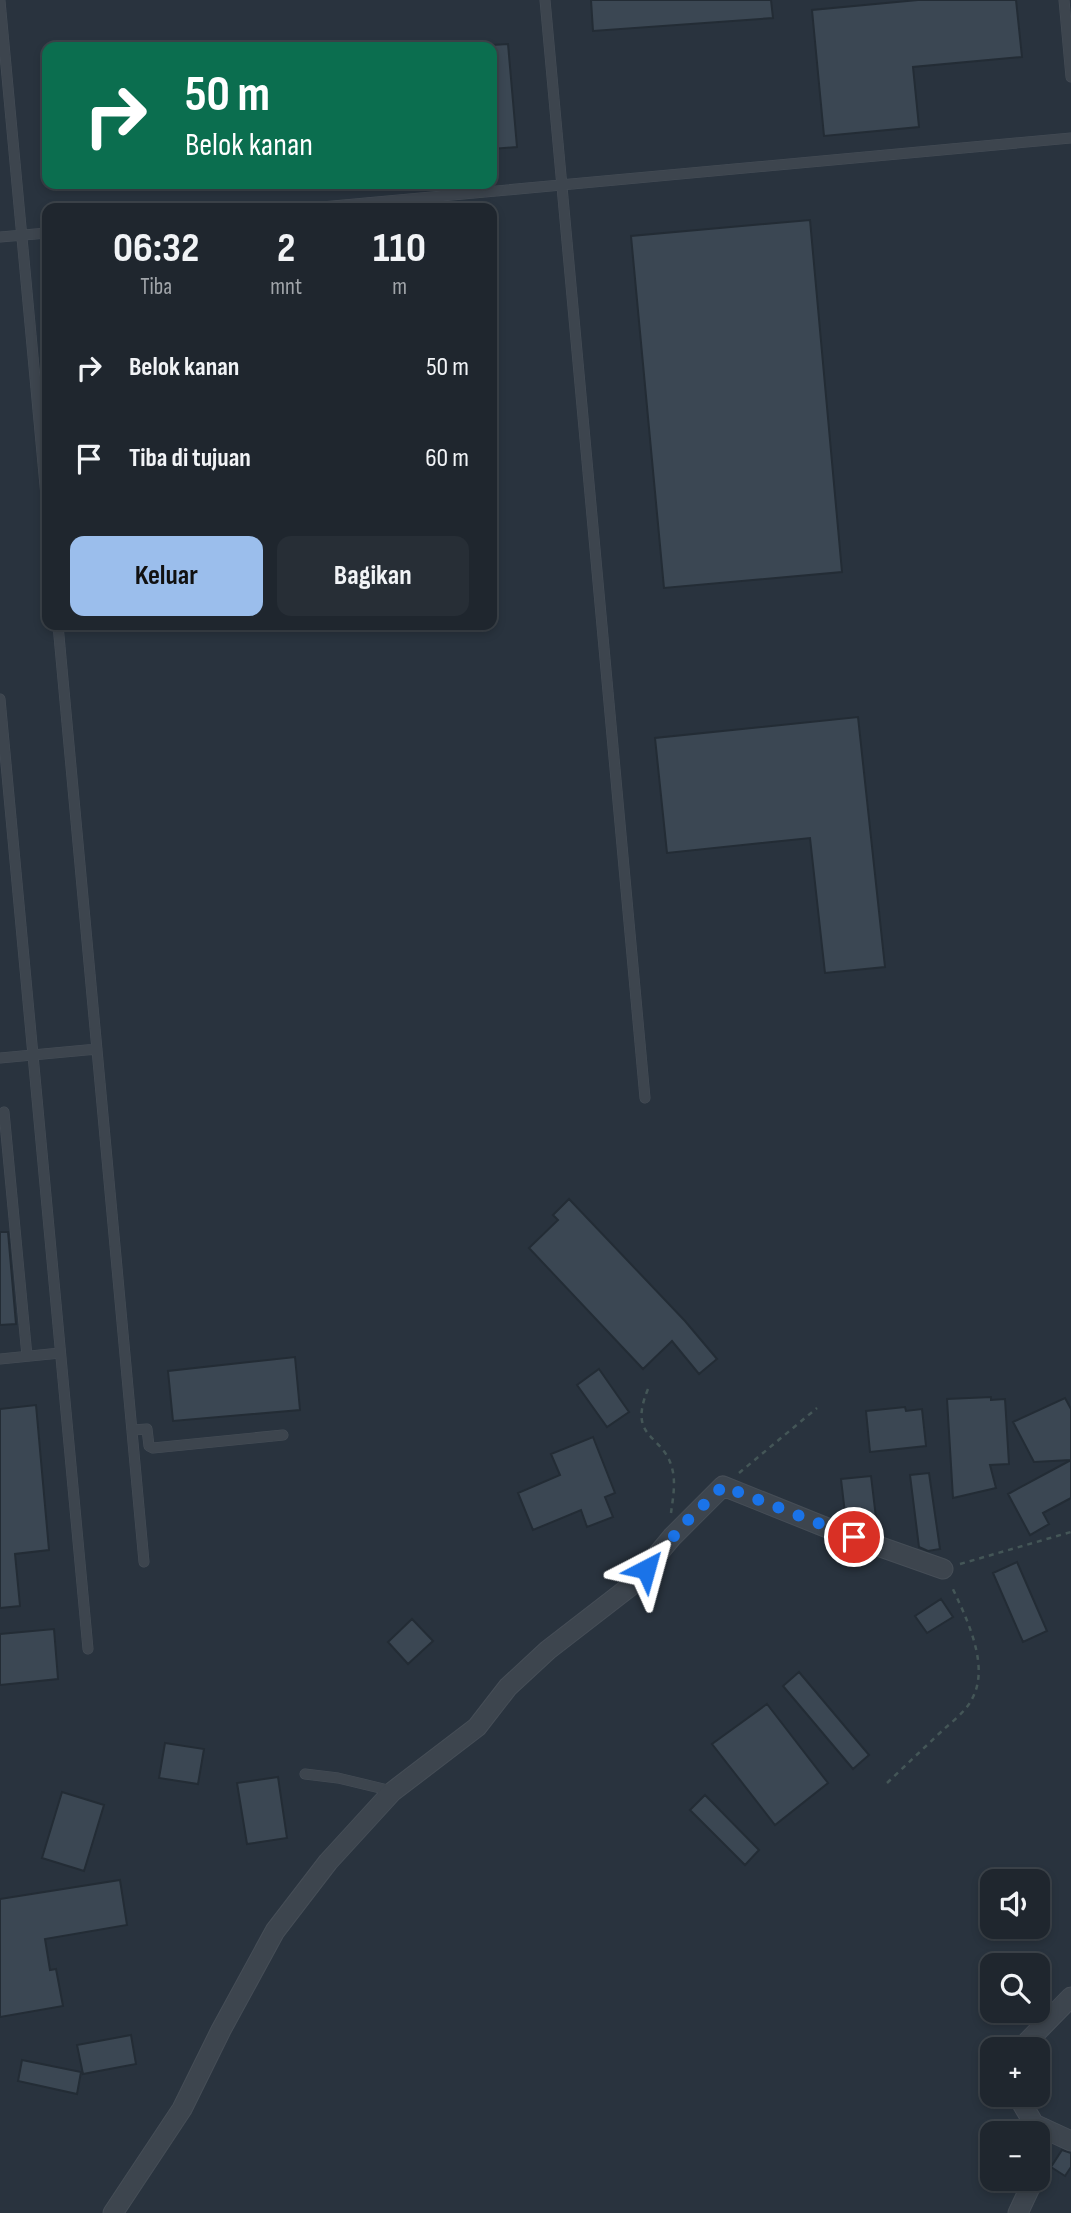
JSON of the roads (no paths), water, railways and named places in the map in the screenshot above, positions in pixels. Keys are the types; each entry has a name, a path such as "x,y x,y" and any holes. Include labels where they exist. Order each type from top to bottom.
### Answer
{"street":[{"path":"113,2213 182,2109 275,1931 328,1862 392,1791 477,1727 508,1687 548,1650 632,1585 672,1537 723,1486 830,1529 943,1569"},
{"path":"1032,2037 1071,1997"},
{"path":"1050,2134 1071,2141"},
{"path":"1018,2213 1028,2191"}],"lane":[{"path":"545,0 645,1098"},
{"path":"1064,0 1071,77"},
{"path":"0,1 42,453"},
{"path":"366,203 1071,138"},
{"path":"0,237 42,233"},
{"path":"58,630 144,1562"},
{"path":"0,699 88,1649"},
{"path":"0,1058 97,1049"},
{"path":"4,1112 27,1356"},
{"path":"0,1359 60,1353"},
{"path":"132,1430 146,1429 149,1447 153,1448 283,1435"},
{"path":"305,1774 338,1778 392,1791"}]}
